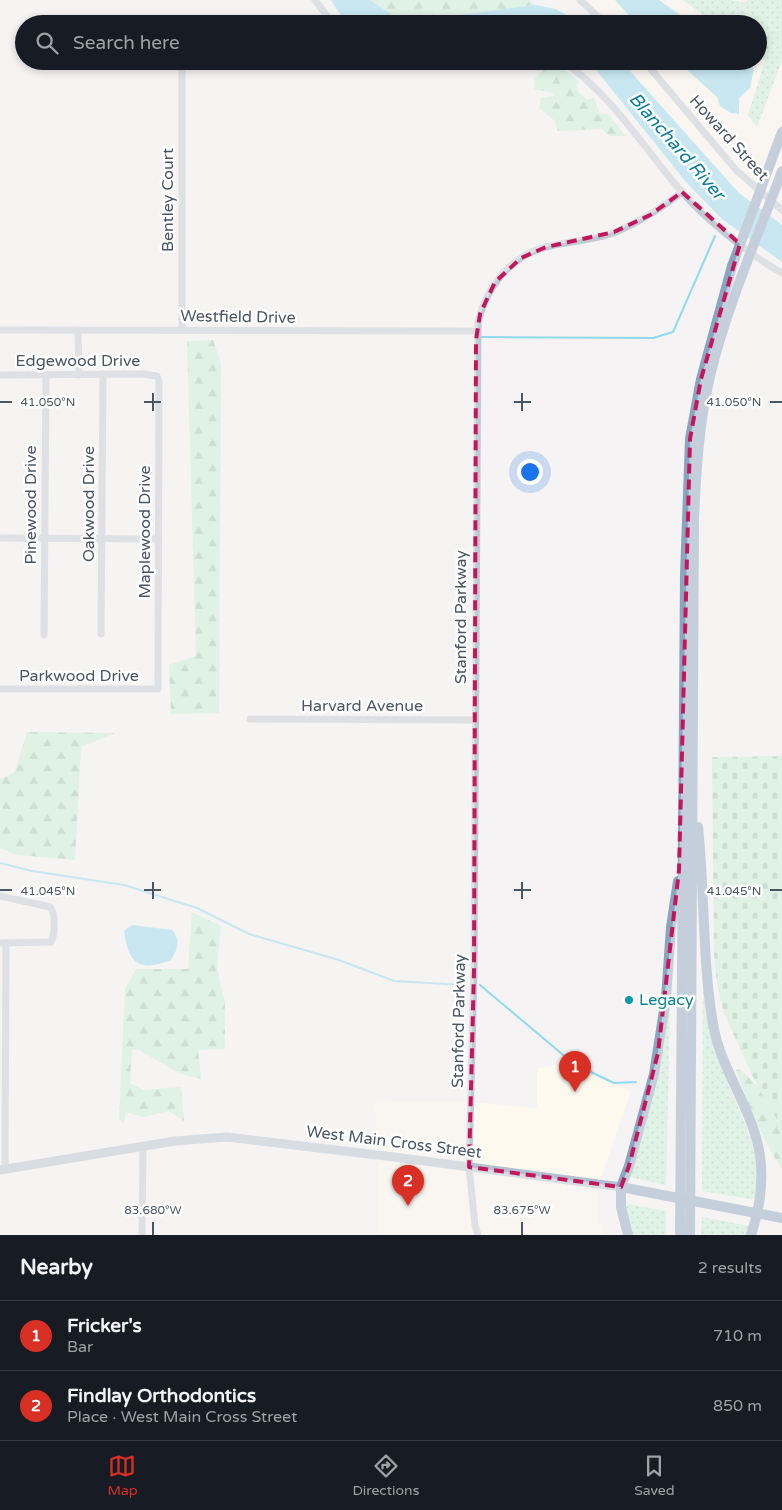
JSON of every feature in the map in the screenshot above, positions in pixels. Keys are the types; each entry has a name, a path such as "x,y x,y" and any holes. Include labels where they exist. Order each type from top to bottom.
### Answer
{"highway":[{"path":"680,1235 686,496 690,439 701,379 732,266 782,132"},
{"path":"690,1235 694,520 698,448 710,376 743,275 781,173"},
{"path":"693,784 704,886 705,954 714,1028 725,1065 757,1142 761,1179 758,1214 751,1235"},
{"path":"628,1235 621,1207 621,1188 632,1158 658,1053 666,998 684,799"},
{"name":"West Main Cross Street","path":"621,1188 782,1218"}],"main road":[{"name":"West Main Cross Street","path":"3,1170 142,1146 201,1138 241,1138 621,1188"}],"street":[{"path":"315,0 326,15"},
{"path":"580,0 596,15"},
{"name":"Bentley Court","path":"182,70 182,330"},
{"path":"573,70 586,80 636,136 682,192 711,221 782,273"},
{"name":"Howard Street","path":"652,70 736,170 782,210"},
{"name":"Stanford Parkway","path":"478,1235 475,1226 469,1167 474,960 476,331 480,314 490,289 501,275 521,258 546,247 614,232 650,215 682,192"},
{"name":"Westfield Drive","path":"0,330 476,331"},
{"path":"78,330 79,374"},
{"name":"Edgewood Drive","path":"0,374 157,376"},
{"name":"Oakwood Drive","path":"101,634 103,374"},
{"name":"Pinewood Drive","path":"44,635 46,375"},
{"name":"Maplewood Drive","path":"157,376 159,382 158,689"},
{"path":"0,538 159,539"},
{"name":"Parkwood Drive","path":"0,689 158,689"},
{"name":"Harvard Avenue","path":"250,719 475,720"},
{"path":"0,896 50,907 54,914 54,937 51,942 3,943 3,1170"},
{"path":"142,1146 142,1235"}],"highlighted area":[{"path":"682,192 740,244 701,379 690,439 679,870 658,1053 629,1166 621,1187 469,1167 474,970 476,340 480,314 495,282 521,258 546,247 614,232 650,215"}],"shaded area":[{"path":"580,0 782,0 782,171 762,223 612,70 767,70 767,15 596,15"},
{"path":"564,1064 631,1091 599,1184 598,1218 604,1235 378,1235 379,1153 374,1101 472,1102 537,1108 537,1068"}],"green space":[{"path":"370,0 530,0 535,5 457,15 392,15"},
{"path":"683,0 732,0 745,3 747,0 782,0 782,61 757,127 748,115 762,70 767,70 767,15 703,15"},
{"path":"543,70 564,70 579,81 576,85 579,93 588,100 594,98 600,114 608,114 626,136 610,136 602,129 558,131 555,121 539,108 541,98 554,96 554,93 534,89 535,78"},
{"path":"213,340 221,364 219,713 171,714 169,665 196,656 187,341"},
{"path":"27,732 115,733 81,747 75,860 17,855 0,848 0,779 15,772"},
{"path":"782,756 782,1128 755,1081 723,1011 717,984 714,955 712,757"},
{"path":"192,912 221,926 217,969 225,1002 225,1049 198,1050 201,1079 181,1074 139,1050 132,1050 130,1083 144,1090 181,1087 184,1121 169,1111 143,1117 126,1112 124,1123 119,1119 125,989 136,969 188,969"},
{"path":"703,983 712,1032 720,1062 752,1143 756,1177 755,1197 751,1199 702,1191"},
{"path":"670,1001 666,1185 629,1177"},
{"path":"740,1069 759,1088 782,1128 782,1168 767,1145 756,1121 736,1070"},
{"path":"628,1204 666,1211 666,1235 632,1235 626,1207"},
{"path":"702,1217 750,1226 747,1235 701,1235"}],"water":[{"path":"331,0 370,0 392,15 342,15"},
{"path":"615,0 659,0 680,15 629,15"},
{"path":"535,5 556,9 566,15 457,15"},
{"name":"Blanchard River","path":"596,70 629,70 739,193 782,225 782,262 722,219 686,182"},
{"path":"687,70 754,70 750,88 739,98 739,114 731,113 720,106 717,97"},
{"path":"132,925 172,930 177,938 178,945 171,960 151,965 137,963 129,952 124,931"}],"waterway":[{"path":"482,337 653,338 673,332 715,236"},
{"path":"0,863 32,871 124,885 197,908 249,934 339,960 394,981 463,985"},
{"path":"480,985 574,1064 614,1083 636,1082"}],"place":[{"name":"Legacy","path":"629,1000"},
{"name":"Fricker's","path":"575,1092"},
{"name":"Findlay Orthodontics","path":"408,1206"}]}
